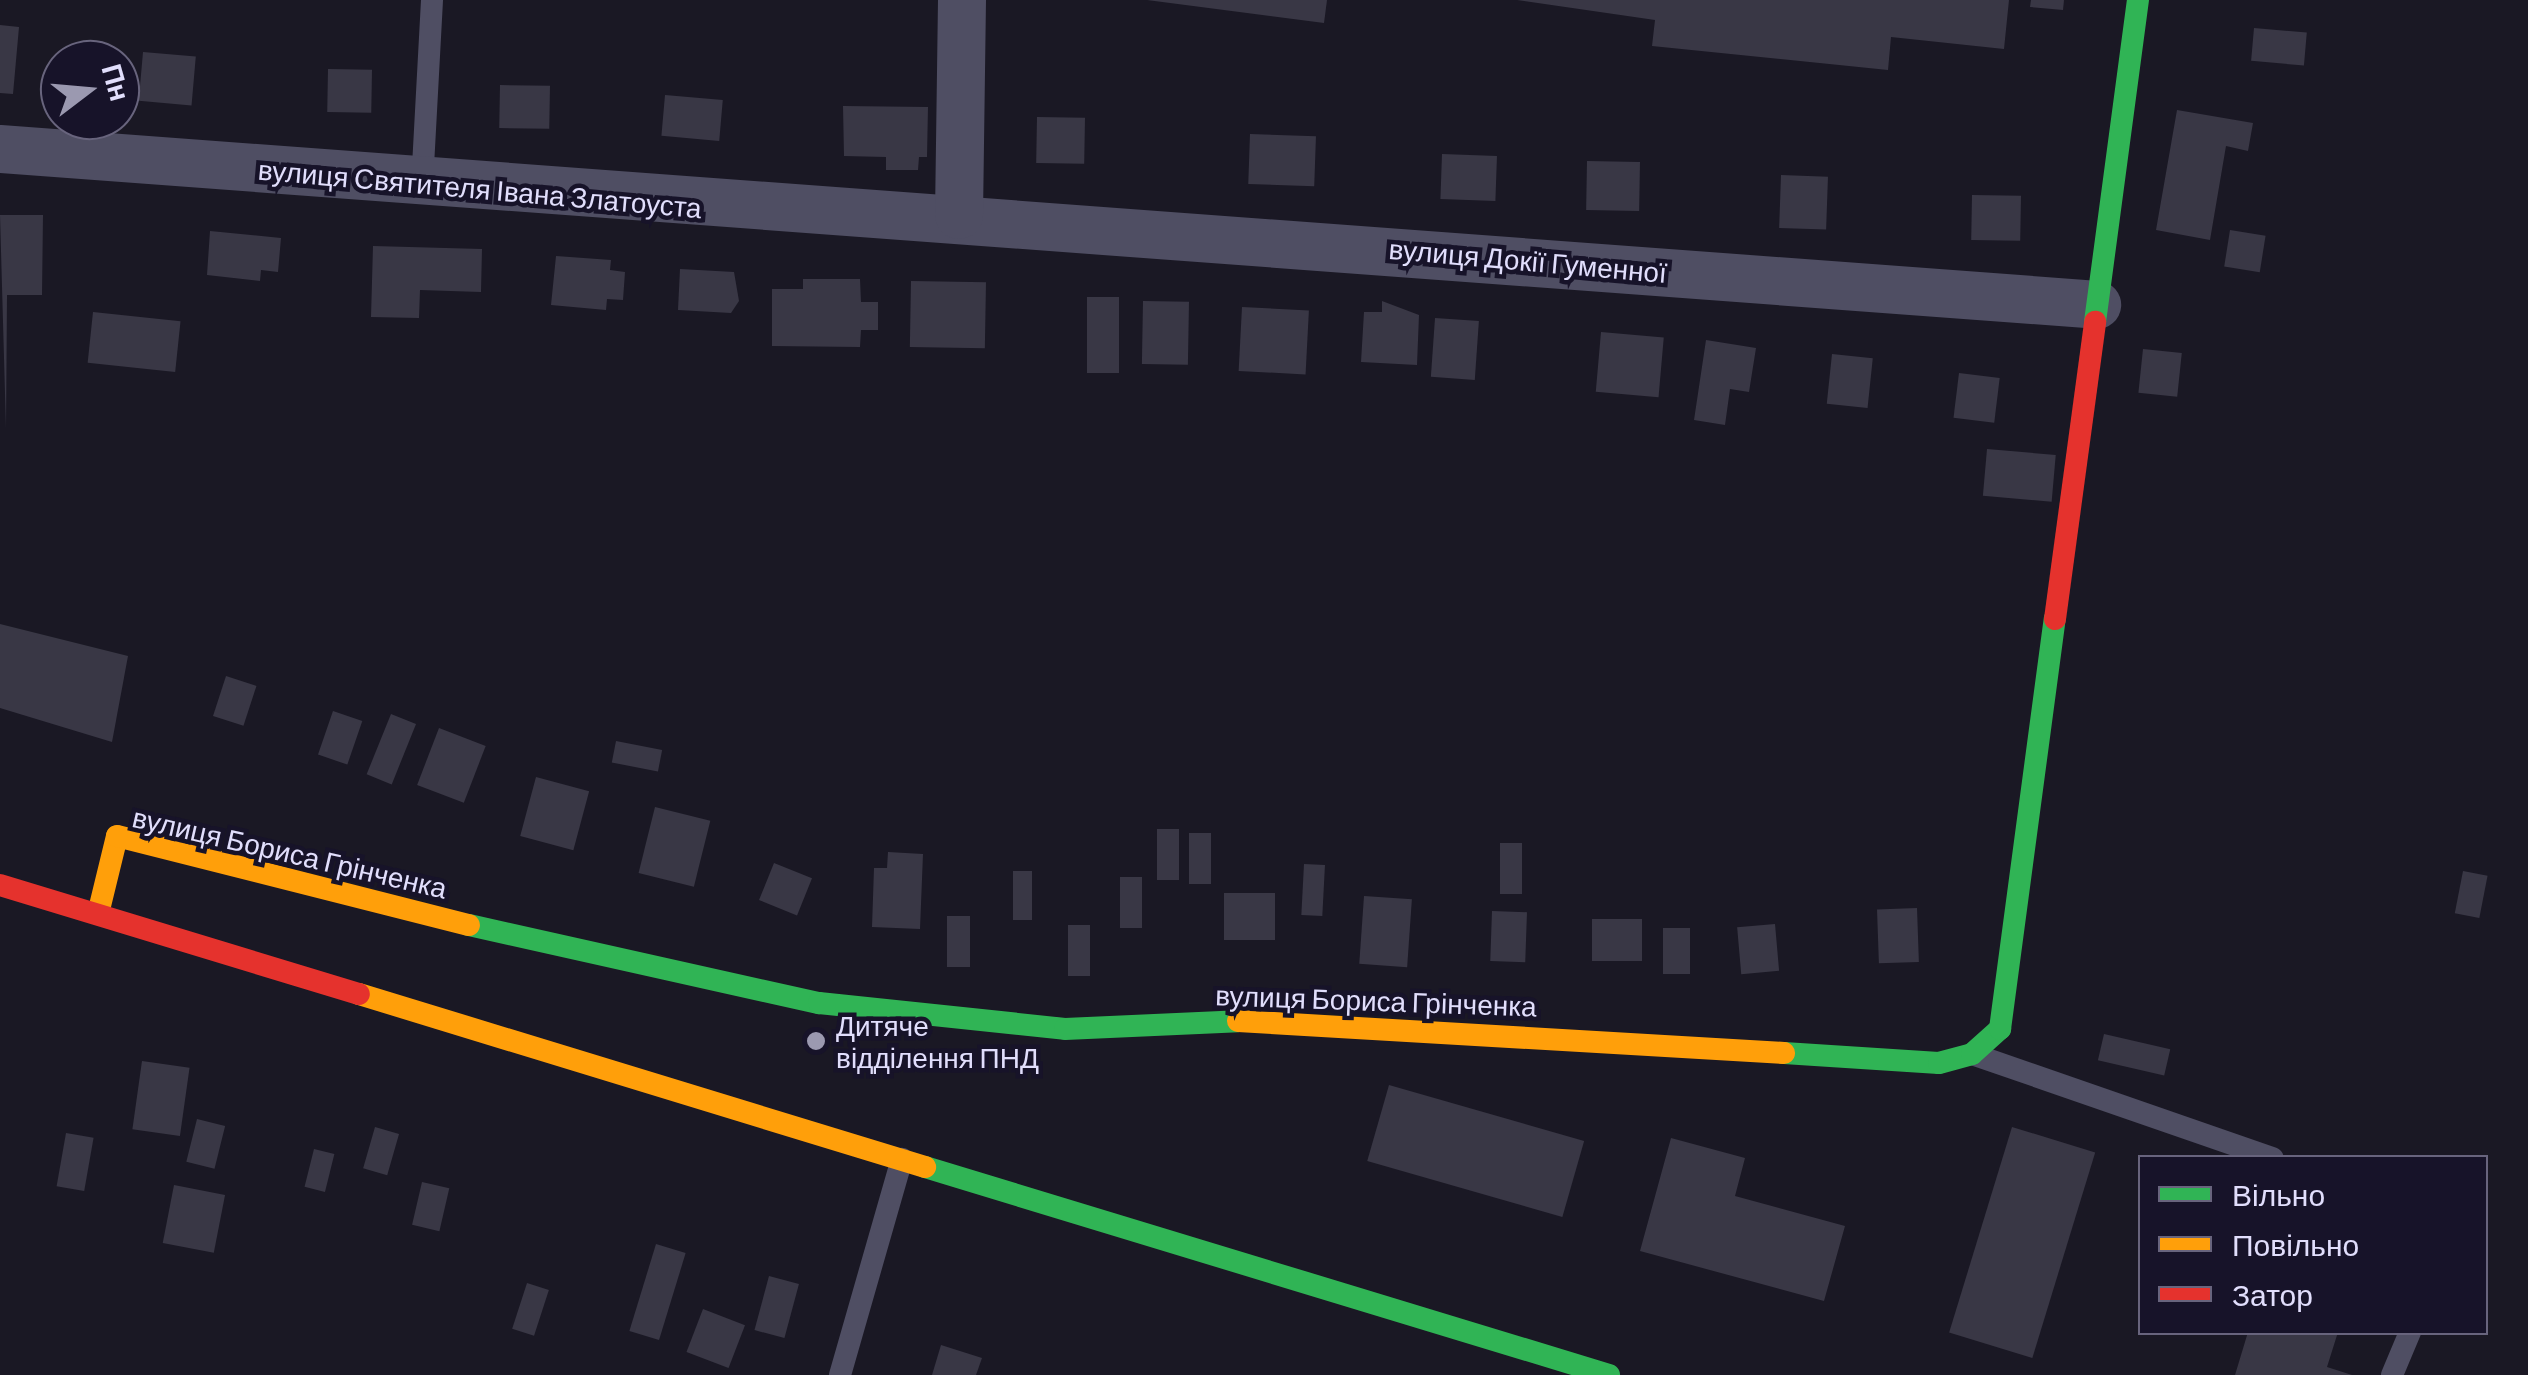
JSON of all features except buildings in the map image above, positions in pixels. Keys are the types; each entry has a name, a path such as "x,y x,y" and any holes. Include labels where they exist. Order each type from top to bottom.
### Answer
{"street":[{"path":"959,215 962,0"},
{"path":"1972,1054 2000,1029 2138,0"},
{"name":"вулиця Святителя Івана Златоуста","path":"0,150 911,222 959,215"},
{"name":"вулиця Докії Гуменної","path":"959,215 2097,305"},
{"name":"вулиця Бориса Грінченка","path":"98,914 117,836 386,907 819,1003 1065,1029 1271,1020 1939,1063 1972,1054"},
{"path":"0,884 903,1155 1609,1375"}],"lane":[{"path":"422,185 432,0"},
{"path":"1972,1054 2264,1155"},
{"path":"840,1375 903,1155"},
{"path":"2392,1375 2409,1335"}],"traffic: fast":[{"path":"2095,322 2138,0"},
{"path":"1784,1053 1939,1063 1972,1054 2000,1029 2055,619"},
{"path":"469,925 819,1003 1065,1029 1238,1021"},
{"path":"925,1167 1609,1375"}],"traffic: slow":[{"path":"98,914 117,836 469,925"},
{"path":"359,994 925,1167"},
{"path":"1238,1021 1784,1053"}],"traffic: jam":[{"path":"2055,619 2095,322"},
{"path":"0,885 359,994"}],"place":[{"name":"Дитяче відділення ПНД","path":"816,1041"}]}
